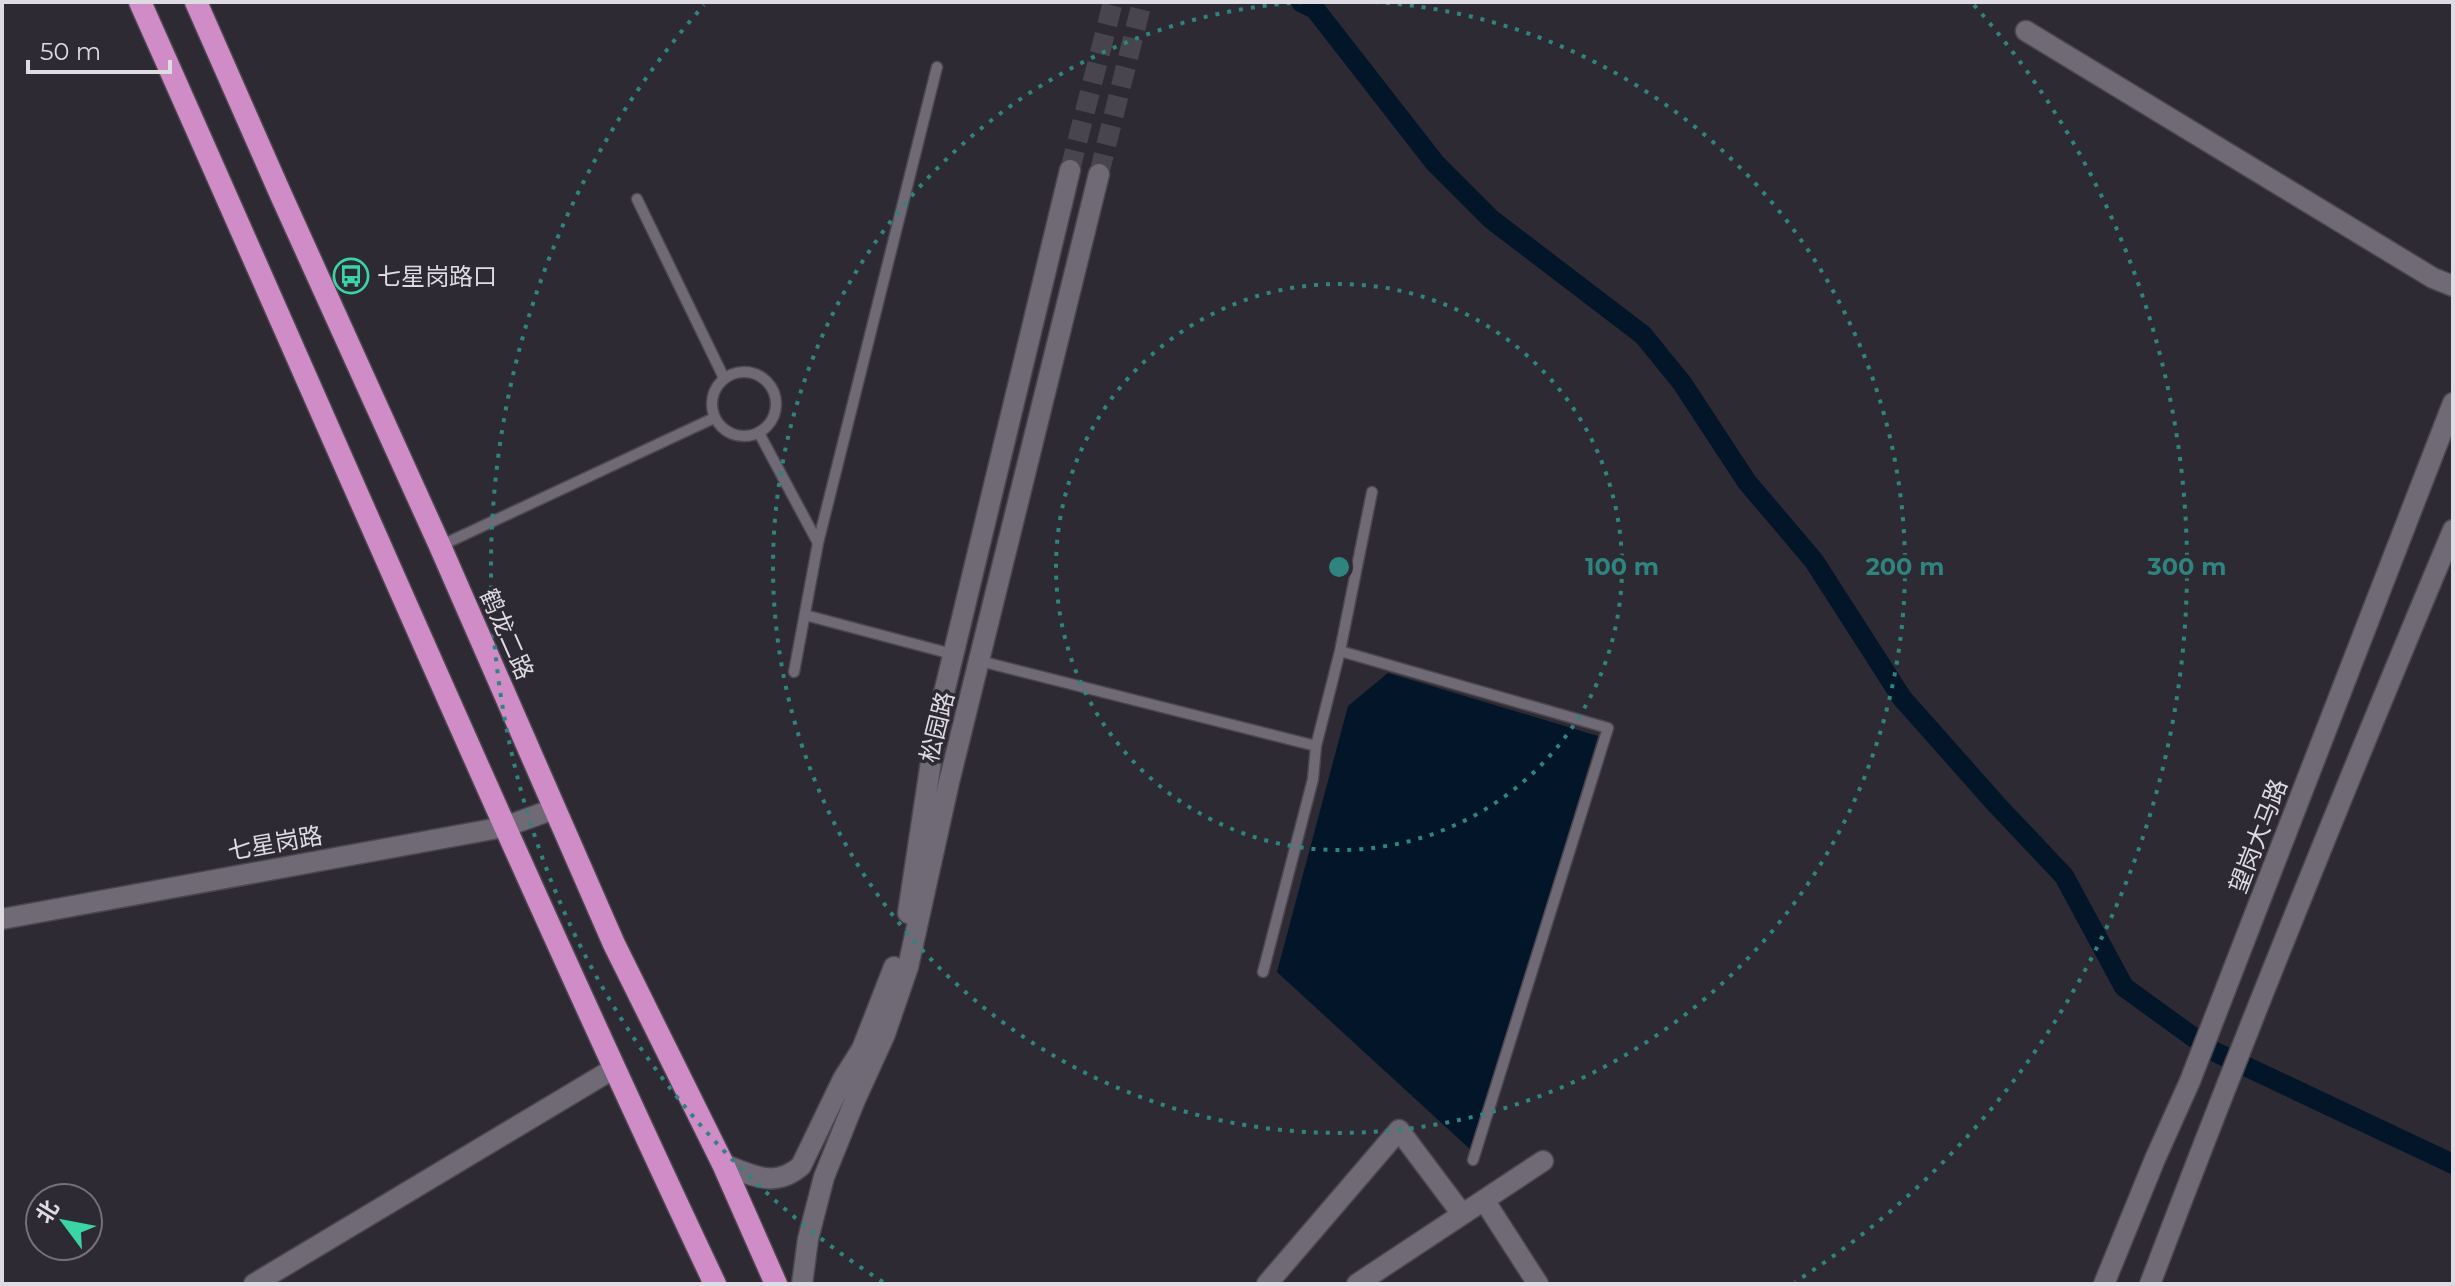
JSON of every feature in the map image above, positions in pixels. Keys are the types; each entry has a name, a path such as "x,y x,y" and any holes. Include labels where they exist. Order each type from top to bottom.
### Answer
{"highway":[{"path":"140,2 504,827 613,1069 715,1284"},
{"name":"鹤龙二路","path":"196,2 614,944 723,1164 776,1284"}],"street":[{"path":"2026,31 2433,278 2453,286"},
{"name":"松园路","path":"723,1164 775,1180 801,1166 843,1079 862,1049 888,985 907,919 937,722 952,654 1070,170"},
{"name":"松园路","path":"802,1284 808,1239 824,1177 885,1034 908,967 949,782 1099,174"},
{"name":"望岗大马路","path":"2104,1284 2190,1081 2453,403"},
{"path":"2150,1284 2258,1006 2453,530"},
{"name":"七星岗路","path":"2,919 504,827 554,809"},
{"path":"254,1284 613,1069"},
{"path":"1267,1284 1399,1130 1462,1214"},
{"path":"1357,1284 1543,1161"},
{"path":"1484,1200 1538,1284"}],"lane":[{"path":"794,672 818,543 937,67"},
{"path":"637,199 724,378"},
{"path":"745,371 756,373 766,379 772,388 776,408 773,418 759,433 739,436 729,433 714,418 712,396 724,378 745,371"},
{"path":"440,546 714,418"},
{"path":"759,433 818,543"},
{"path":"1263,972 1313,779 1316,746 1340,651 1372,492"},
{"path":"805,615 952,654"},
{"path":"1340,651 1608,728 1473,1160"},
{"path":"980,661 1316,746"}],"water":[{"path":"1388,673 1598,736 1472,1151 1277,972 1348,706"}],"waterway":[{"path":"1301,2 1315,9 1435,163 1491,219 1643,335 1682,383 1747,482 1814,561 1902,698 2064,876 2124,987 2211,1050 2453,1164"}],"tunnel":[{"path":"1070,170 1113,2"},
{"path":"1099,174 1142,2"}],"place":[{"name":"七星岗路口","path":"351,276"}]}
